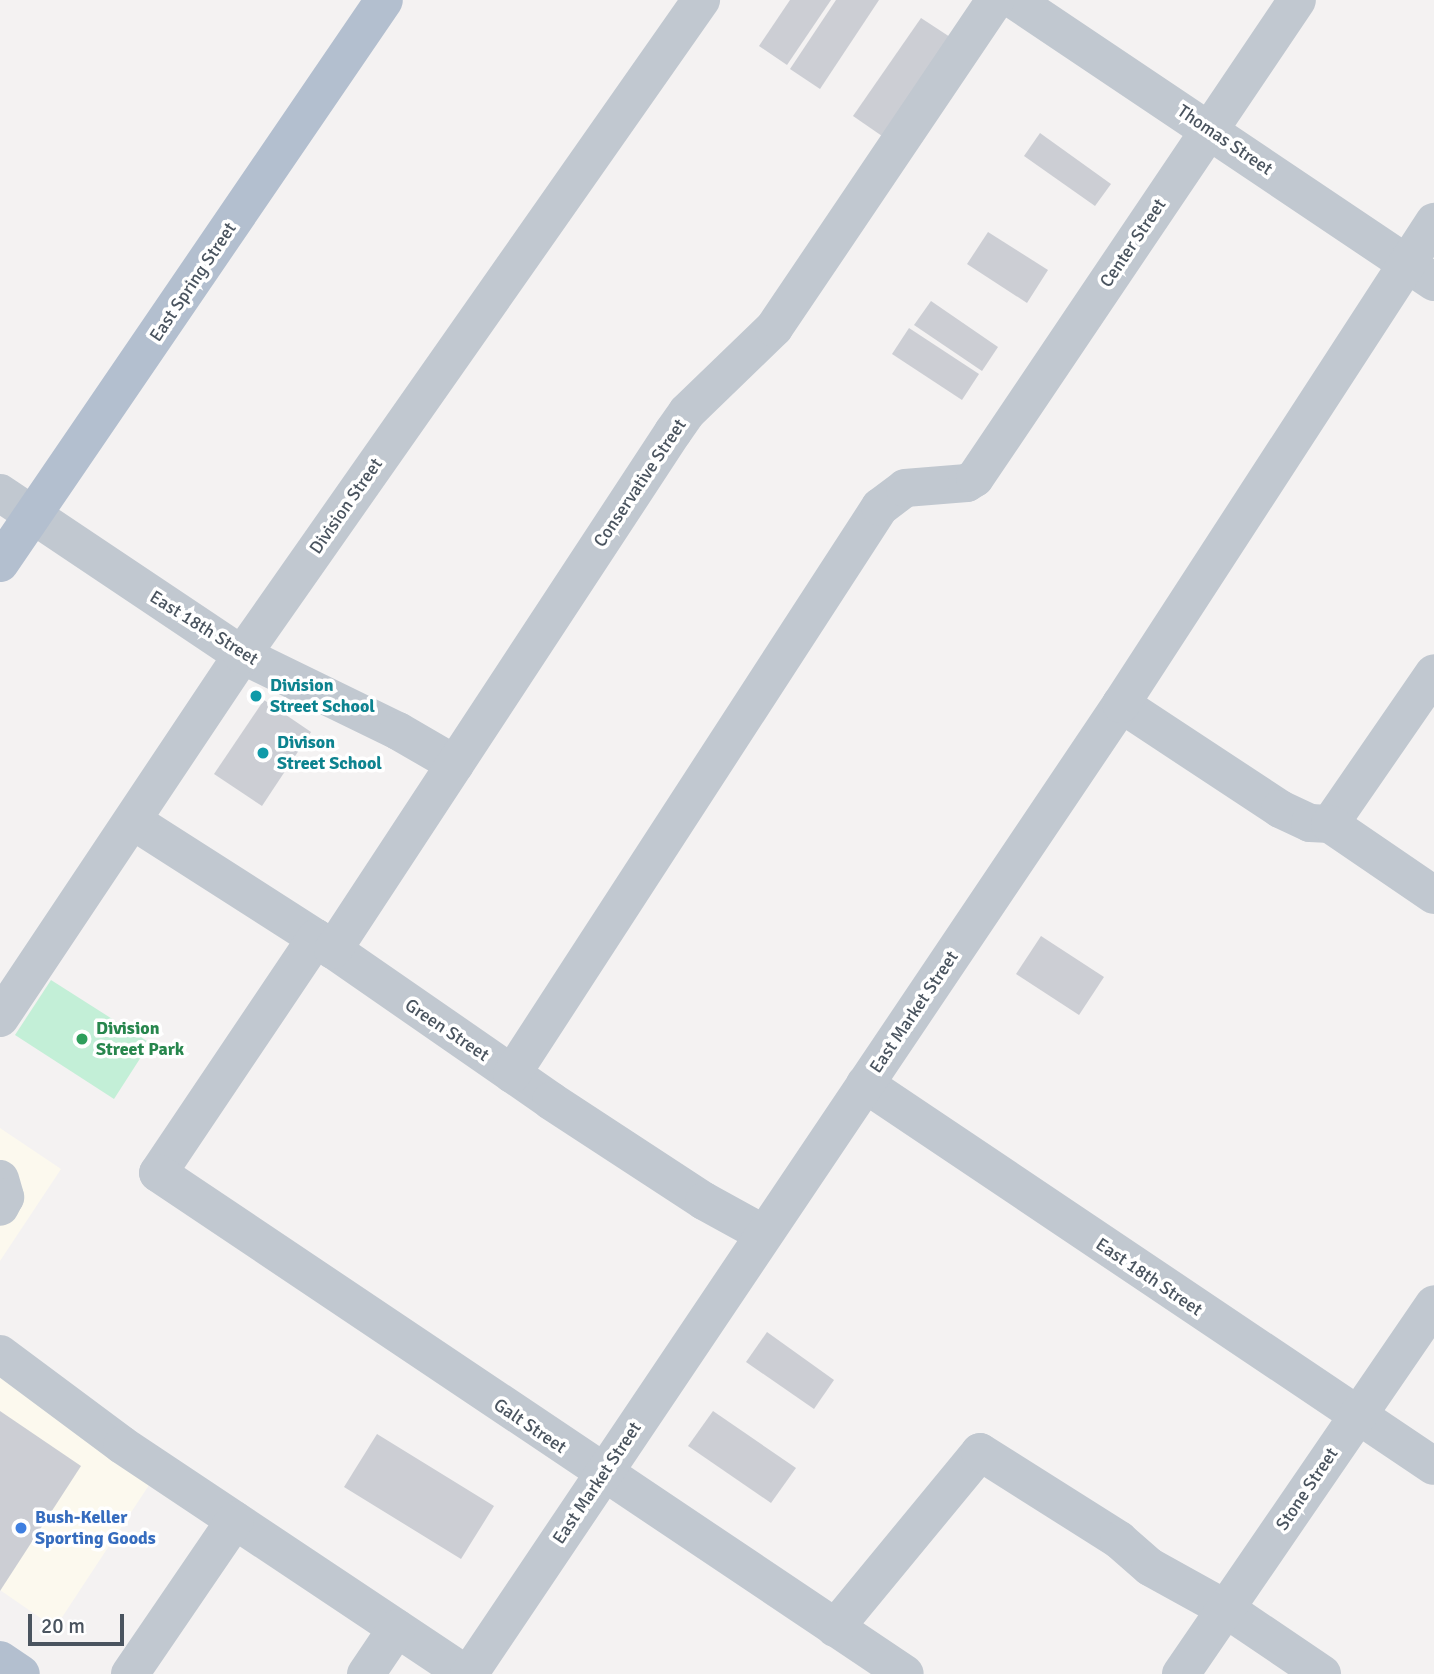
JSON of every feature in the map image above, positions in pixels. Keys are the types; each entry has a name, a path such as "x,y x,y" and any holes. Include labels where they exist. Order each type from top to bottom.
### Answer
{"main road":[{"name":"East Spring Street","path":"0,563 384,0"},
{"path":"0,1660 20,1674"}],"street":[{"name":"Division Street","path":"0,1018 242,655 701,0"},
{"name":"Conservative Street","path":"158,1173 455,764 687,412 774,328 995,0"},
{"name":"Thomas Street","path":"1014,0 1420,272"},
{"name":"Center Street","path":"512,1074 880,507 905,488 967,482 975,478 1297,0"},
{"name":"East Market Street","path":"467,1674 1121,704 1420,272 1434,222"},
{"name":"East 18th Street","path":"0,493 242,655 398,731 455,764"},
{"path":"1330,824 1434,673"},
{"path":"1121,704 1280,809 1310,823 1330,824 1434,895"},
{"name":"Green Street","path":"133,821 325,944 512,1074 704,1200 764,1234"},
{"name":"East 18th Street","path":"865,1084 1434,1466"},
{"name":"Galt Street","path":"158,1173 603,1475 905,1674"},
{"path":"0,1179 5,1197 0,1207"},
{"name":"Stone Street","path":"1181,1674 1434,1304"},
{"path":"0,1354 122,1445 467,1674"},
{"path":"835,1628 980,1452 1119,1539 1150,1567 1226,1609 1322,1674"},
{"path":"130,1674 235,1520"},
{"path":"366,1674 397,1628"}],"shaded area":[{"path":"0,1128 61,1169 0,1261"},
{"path":"0,1369 155,1476 55,1628 0,1590"}],"green space":[{"name":"Division Street Park","path":"51,980 150,1043 114,1099 15,1035"}],"building":[{"path":"790,0 831,0 787,65 759,46"},
{"path":"836,0 879,0 820,89 790,69"},
{"path":"921,18 950,37 882,136 853,116"},
{"path":"1040,133 1111,184 1095,206 1024,156"},
{"path":"988,232 1048,270 1027,303 967,264"},
{"path":"931,301 998,347 982,371 914,325"},
{"path":"909,328 979,374 962,400 892,354"},
{"name":"Divison Street School","path":"264,700 311,732 262,806 214,774"},
{"path":"1041,936 1104,977 1079,1015 1016,974"},
{"path":"767,1332 834,1380 814,1409 746,1362"},
{"name":"Bush-Keller Sporting Goods","path":"0,1411 81,1466 0,1591"},
{"path":"713,1411 796,1468 771,1503 688,1446"},
{"path":"377,1434 494,1506 461,1559 344,1487"}],"place":[{"name":"Division Street School","path":"256,696"},
{"name":"Divison Street School","path":"263,753"},
{"name":"Division Street Park","path":"82,1039"},
{"name":"Bush-Keller Sporting Goods","path":"21,1528"}]}
